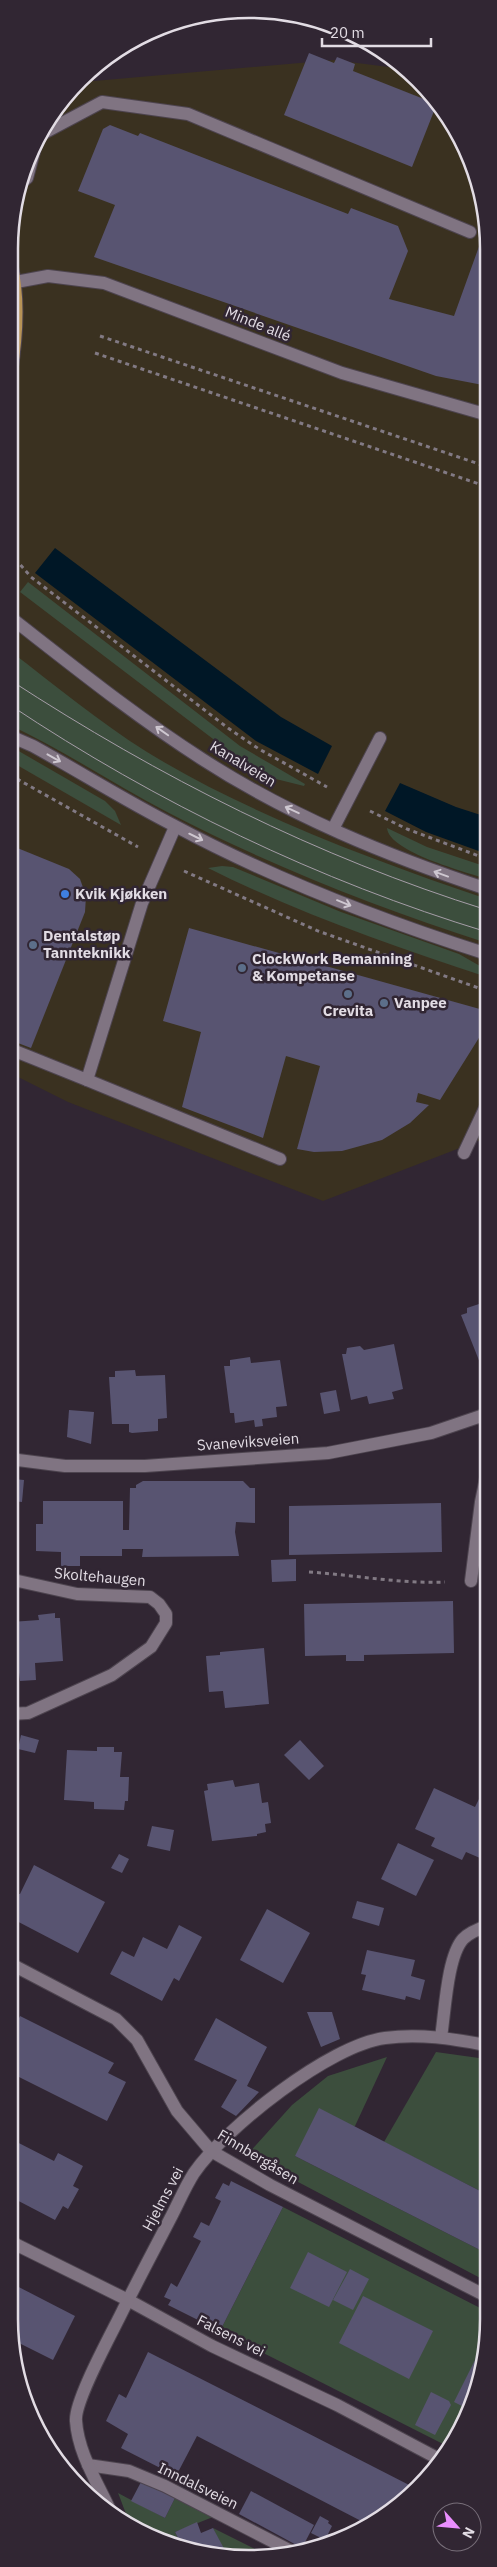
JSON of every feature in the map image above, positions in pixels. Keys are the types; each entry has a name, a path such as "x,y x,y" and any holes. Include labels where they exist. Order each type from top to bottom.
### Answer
{"street":[{"path":"51,128 102,102 188,114 470,232"},
{"name":"Minde allé","path":"17,282 48,276 104,283 342,373 480,413"},
{"name":"Kanalveien","path":"17,622 138,715 202,759 274,801 394,856 480,887"},
{"path":"333,829 380,738"},
{"path":"17,739 33,746 176,827 302,886 424,933 480,952"},
{"path":"87,1080 142,903 160,859 176,827"},
{"path":"17,1053 280,1159"},
{"path":"464,1153 480,1119"},
{"name":"Svaneviksveien","path":"17,1460 65,1466 144,1466 328,1453 431,1433 480,1421"},
{"path":"471,1581 480,1510"},
{"name":"Skoltehaugen","path":"17,1581 77,1594 150,1598 159,1604 166,1614 166,1623 151,1646 112,1675 28,1713 17,1714"},
{"path":"441,2037 456,1952 462,1939 480,1928"},
{"name":"Finnbergåsen","path":"17,1967 116,2019 137,2040 177,2111 211,2151 270,2185 480,2293"},
{"name":"Hjelms vei","path":"105,2499 81,2448 76,2418 88,2382 128,2300 193,2174 211,2151 308,2070 344,2051 383,2038 414,2035 441,2037 480,2044"},
{"name":"Falsens vei","path":"17,2245 128,2300 212,2346 337,2405 434,2456"},
{"name":"Inndalsveien","path":"88,2465 129,2471 165,2486 283,2547"}],"path":[{"path":"100,336 480,464"},
{"path":"95,353 480,484"},
{"path":"17,561 31,577 228,728 259,749 350,796 407,829 480,856"},
{"path":"17,779 160,859 255,904 318,931 480,989"},
{"path":"309,1572 368,1576 413,1583 471,1581"}],"shaded area":[{"path":"334,60 392,67 422,96 449,133 462,160 475,203 480,248 480,1140 323,1201 68,1102 17,1076 17,248 19,218 30,174 48,133 75,96 91,80 94,81"}],"green space":[{"path":"28,582 240,746 305,784 304,786 268,777 242,761 20,592"},
{"path":"17,656 112,728 186,775 269,816 401,869 480,897 480,941 325,885 246,851 169,813 17,729"},
{"path":"17,750 105,801 115,811 121,825 17,765"},
{"path":"387,828 427,847 480,865 480,877 414,853 391,837"},
{"path":"233,867 341,912 459,954 480,966 480,975 346,928 276,900 208,868"},
{"path":"436,2052 480,2058 480,2191 384,2142"},
{"path":"387,2057 355,2126 295,2156 480,2250 480,2278 247,2155 292,2105 328,2076"},
{"path":"283,2207 480,2308 478,2349 472,2378 456,2421 443,2444 220,2331"},
{"path":"118,2493 165,2518 175,2498 213,2517 175,2532 178,2538 146,2526 127,2515"},
{"path":"213,2528 256,2550 248,2550 222,2548"}],"water":[{"path":"55,548 281,717 332,746 318,774 256,741 35,573"},
{"path":"400,783 456,807 480,815 480,851 426,832 385,811"}],"building":[{"path":"309,53 334,63 337,57 355,64 353,71 425,99 434,111 412,167 284,115"},
{"path":"110,125 138,136 140,133 348,214 351,208 398,226 408,251 389,299 454,316 480,244 480,384 436,376 94,257 115,205 78,191 103,129"},
{"path":"17,848 69,869 80,879 86,896 85,912 31,1048 17,1043"},
{"path":"189,928 480,1009 480,1036 440,1100 418,1093 416,1102 429,1105 410,1123 382,1140 342,1151 314,1152 297,1149 320,1066 286,1056 263,1138 182,1107 201,1032 163,1021"},
{"path":"480,1305 480,1363 461,1315 467,1313 467,1308"},
{"path":"394,1344 403,1389 392,1392 394,1399 369,1404 367,1396 351,1400 342,1354 346,1354 347,1348 360,1346 364,1350"},
{"path":"250,1357 251,1363 280,1360 287,1406 276,1407 277,1417 262,1419 263,1426 255,1427 254,1420 235,1423 234,1413 230,1413 224,1366 230,1366 230,1360"},
{"path":"135,1370 136,1376 165,1375 167,1418 158,1419 158,1431 132,1433 129,1432 129,1424 112,1424 109,1377 115,1377 115,1371"},
{"path":"336,1390 340,1411 324,1414 320,1393"},
{"path":"69,1410 94,1412 91,1444 67,1437"},
{"path":"17,1479 24,1480 22,1502 17,1502"},
{"path":"143,1481 243,1481 250,1488 255,1488 255,1523 236,1522 235,1532 239,1556 142,1557 143,1549 122,1549 122,1556 80,1556 80,1566 61,1566 61,1552 36,1551 36,1524 43,1524 43,1501 123,1501 123,1530 129,1530 130,1488 136,1488 136,1485"},
{"path":"441,1503 442,1552 289,1555 289,1506"},
{"path":"296,1559 296,1581 272,1582 271,1560"},
{"path":"453,1601 454,1653 364,1655 364,1661 346,1661 346,1655 305,1656 304,1604"},
{"path":"55,1613 55,1618 60,1618 63,1661 35,1663 36,1680 20,1681 17,1664 17,1622 39,1620 38,1615"},
{"path":"264,1648 269,1704 225,1708 223,1691 209,1692 206,1656 220,1655 220,1652"},
{"path":"21,1735 39,1740 35,1753 18,1749"},
{"path":"300,1740 324,1766 309,1780 284,1755"},
{"path":"97,1747 114,1747 114,1752 122,1752 120,1777 129,1777 128,1801 125,1801 124,1810 94,1809 94,1802 64,1800 67,1750 97,1751"},
{"path":"233,1780 235,1787 259,1783 262,1803 268,1802 271,1823 265,1824 266,1832 257,1834 257,1836 212,1841 204,1791 208,1790 207,1784"},
{"path":"434,1788 475,1807 480,1800 480,1858 466,1852 462,1860 431,1846 435,1838 415,1829"},
{"path":"152,1826 174,1830 170,1851 147,1846"},
{"path":"398,1843 434,1860 416,1896 381,1879"},
{"path":"119,1854 129,1859 122,1873 111,1868"},
{"path":"34,1865 105,1902 78,1953 17,1921 17,1894 20,1894"},
{"path":"357,1901 384,1908 379,1926 352,1918"},
{"path":"267,1909 310,1933 283,1983 240,1960"},
{"path":"179,1925 202,1937 179,1981 174,1978 162,2001 110,1974 122,1951 134,1957 143,1937 167,1949"},
{"path":"367,1950 415,1960 411,1976 425,1980 420,2000 406,1996 405,2000 362,1990 366,1975 361,1974"},
{"path":"307,2012 332,2012 340,2039 321,2047"},
{"path":"20,2016 114,2063 108,2073 126,2082 107,2121 17,2076 17,2022"},
{"path":"216,2018 267,2047 247,2086 259,2092 236,2116 221,2107 237,2080 194,2060"},
{"path":"319,2108 480,2191 480,2250 295,2156"},
{"path":"17,2142 54,2161 58,2153 83,2166 73,2186 79,2189 68,2209 63,2206 55,2220 17,2200"},
{"path":"231,2181 283,2207 220,2331 168,2305 171,2300 164,2297 171,2283 177,2287 201,2241 193,2237 201,2222 209,2226 221,2201 215,2198 223,2183 229,2186"},
{"path":"308,2252 347,2272 329,2307 290,2288"},
{"path":"350,2269 369,2279 353,2310 333,2300"},
{"path":"17,2286 75,2316 53,2360 19,2343"},
{"path":"363,2296 433,2331 409,2379 339,2343"},
{"path":"148,2352 409,2485 377,2511 361,2521 197,2436 176,2476 121,2448 128,2434 106,2421 119,2394 126,2398"},
{"path":"476,2357 472,2378 462,2406 454,2402"},
{"path":"431,2392 449,2401 451,2405 435,2435 415,2425"},
{"path":"141,2482 175,2498 165,2518 131,2501"},
{"path":"251,2491 314,2525 305,2543 296,2545 239,2514"},
{"path":"320,2516 329,2521 328,2523 332,2526 327,2535 321,2538 311,2533"},
{"path":"197,2522 201,2533 213,2528 224,2548 178,2538 175,2532"}],"tram line":[{"path":"17,684 123,749 241,812 301,840 362,865 480,908"},
{"path":"17,710 123,775 241,836 301,864 362,889 480,930"}],"place":[{"name":"Kvik Kjøkken","path":"65,894"},
{"name":"Dentalstøp Tannteknikk","path":"33,945"},
{"name":"ClockWork Bemanning & Kompetanse","path":"242,968"},
{"name":"Crevita","path":"348,994"},
{"name":"Vanpee","path":"384,1003"}]}
